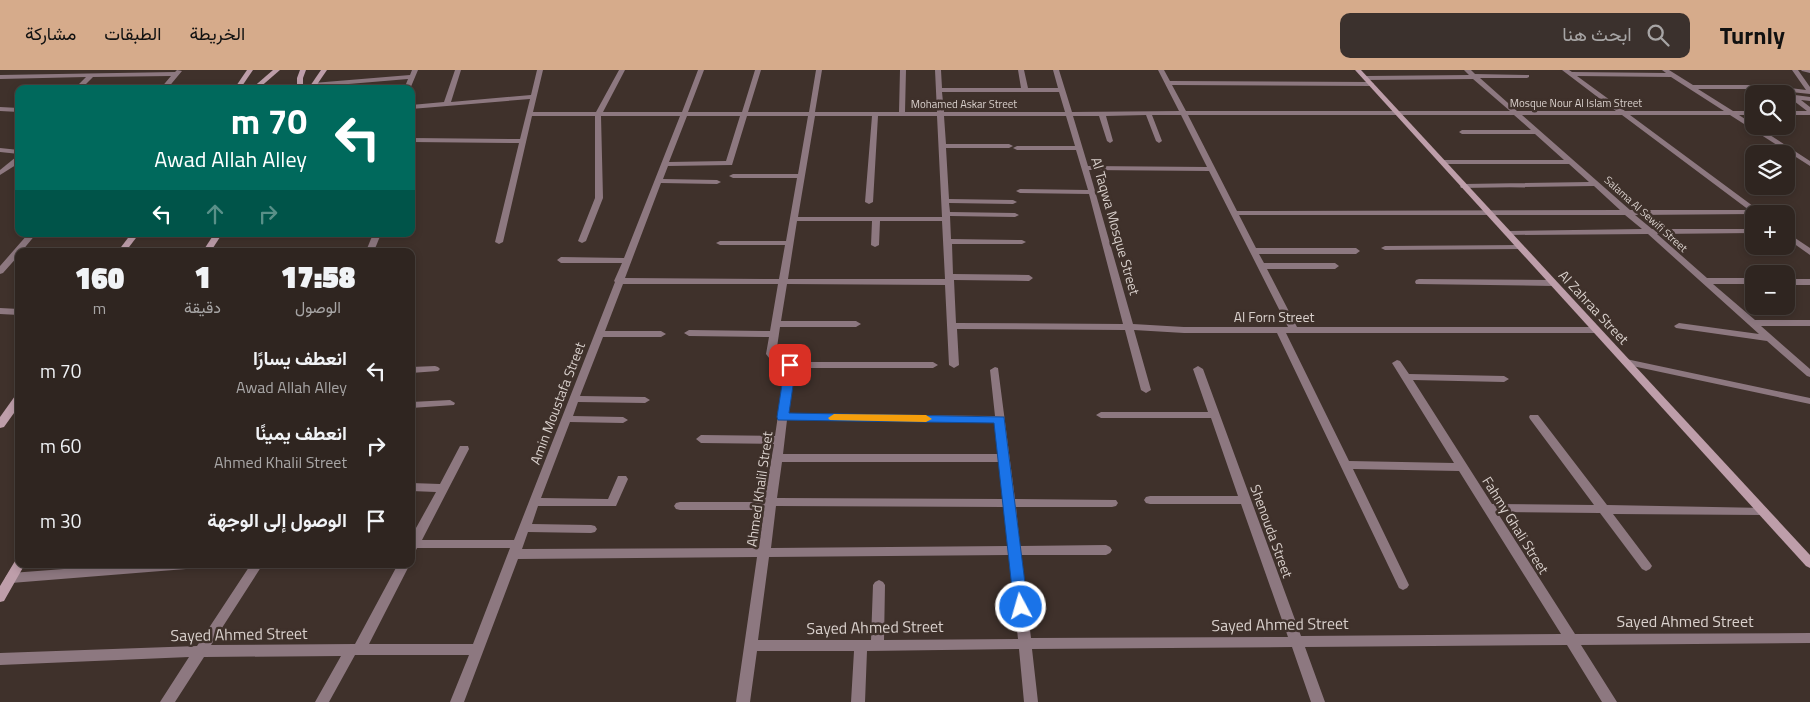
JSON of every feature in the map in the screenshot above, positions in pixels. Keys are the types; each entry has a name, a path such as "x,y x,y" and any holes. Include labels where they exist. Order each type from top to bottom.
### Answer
{"street":[{"path":"2,78 21,70"},
{"path":"240,85 250,70"},
{"path":"259,85 276,70"},
{"path":"300,85 303,70"},
{"path":"313,85 324,70"},
{"path":"409,85 415,70"},
{"path":"447,104 458,70"},
{"path":"498,242 540,70"},
{"path":"582,240 599,198 598,114 622,70"},
{"name":"Amin Moustafa Street","path":"457,702 701,70"},
{"path":"665,164 729,163 758,70"},
{"path":"818,70 771,354 774,360 781,364 790,365 933,365"},
{"path":"902,114 903,70"},
{"path":"938,70 954,365"},
{"path":"1021,70 1025,90"},
{"name":"Al Taqwa Mosque Street","path":"1056,70 1130,327 1146,390"},
{"path":"1161,70 1294,330"},
{"name":"Al Zahraa Street","path":"1358,70 1810,563"},
{"name":"Salama Al Sewifi Street","path":"1467,70 1807,370"},
{"path":"1665,70 1810,164"},
{"path":"1795,70 1810,92"},
{"path":"1804,70 1810,71"},
{"path":"2,78 178,72"},
{"path":"167,85 178,72"},
{"path":"1568,72 1673,75"},
{"path":"1568,72 1747,205"},
{"path":"81,85 91,76"},
{"path":"1168,83 1368,81 1527,76"},
{"path":"334,85 412,78"},
{"path":"1690,87 1745,88"},
{"path":"940,90 1062,90"},
{"path":"1795,90 1810,92"},
{"path":"1795,96 1810,99"},
{"path":"415,107 534,97"},
{"path":"1795,98 1810,112"},
{"path":"0,109 15,110"},
{"path":"1795,113 1810,112"},
{"path":"1102,113 1110,141"},
{"path":"1148,113 1159,141"},
{"name":"Mohamed Askar Street","path":"529,114 1398,113"},
{"name":"Mosque Nour Al Islam Street","path":"1398,113 1745,113"},
{"path":"869,202 875,114"},
{"path":"1462,132 1537,132"},
{"path":"415,142 523,142"},
{"path":"10,151 15,146"},
{"path":"943,146 1079,148"},
{"path":"0,150 15,152"},
{"path":"0,173 15,162"},
{"path":"1443,162 1570,162"},
{"path":"1085,168 1212,169"},
{"path":"733,176 800,176"},
{"path":"658,181 717,182"},
{"path":"1464,186 1596,184"},
{"path":"1020,191 1092,192"},
{"path":"946,201 1013,202"},
{"path":"1234,213 1745,213"},
{"path":"794,219 1015,215"},
{"path":"875,245 876,219"},
{"path":"1508,233 1745,231"},
{"path":"20,248 29,237"},
{"path":"124,248 133,237"},
{"path":"209,248 216,237"},
{"path":"948,241 1022,242"},
{"path":"1795,241 1810,252"},
{"path":"720,243 790,243"},
{"path":"1385,248 1520,247"},
{"path":"1254,251 1356,251"},
{"path":"0,271 15,254"},
{"path":"561,260 626,261"},
{"path":"1261,266 1335,266"},
{"path":"618,281 783,282 1029,278"},
{"path":"1705,281 1745,282"},
{"path":"1419,282 1553,283"},
{"path":"1795,282 1810,282"},
{"path":"0,312 15,312"},
{"path":"1752,323 1810,323"},
{"path":"689,333 856,324"},
{"name":"Al Forn Street","path":"953,326 1130,327 1184,330 1596,330"},
{"path":"1679,326 1769,338"},
{"path":"1280,330 1403,586"},
{"path":"598,334 660,334"},
{"path":"1626,362 1810,401"},
{"name":"Fahmy Ghali Street","path":"1397,363 1610,702"},
{"name":"Ahmed Khalil Street","path":"743,702 790,365"},
{"name":"Shenouda Street","path":"1198,369 1318,702"},
{"path":"415,370 435,370"},
{"path":"996,370 1031,702"},
{"path":"1406,377 1504,379"},
{"path":"573,399 645,400"},
{"path":"415,405 450,403"},
{"path":"0,425 15,404"},
{"path":"1101,415 1215,415"},
{"path":"783,417 1000,419"},
{"path":"1534,417 1646,566"},
{"path":"566,419 622,420"},
{"path":"701,439 779,440"},
{"path":"415,540 464,449"},
{"path":"777,458 1004,458"},
{"path":"1345,465 1462,467"},
{"path":"534,502 612,503 622,479"},
{"path":"415,487 443,488"},
{"path":"1150,500 1245,500"},
{"path":"680,506 1009,502 1112,503"},
{"path":"1488,508 1762,511"},
{"path":"524,528 591,529"},
{"path":"415,546 764,552 1106,550"},
{"path":"0,597 17,568"},
{"path":"11,578 136,568"},
{"path":"167,702 254,568"},
{"path":"322,702 355,650 402,568"},
{"path":"877,645 879,585"},
{"name":"Sayed Ahmed Street","path":"750,646 1570,638 1810,638"},
{"path":"858,702 861,645"},
{"name":"Sayed Ahmed Street","path":"0,659 200,651 478,649"}],"slow traffic":[{"path":"834,418 926,419"}],"route":[{"path":"790,365 783,417 1000,419 1021,607"}]}
